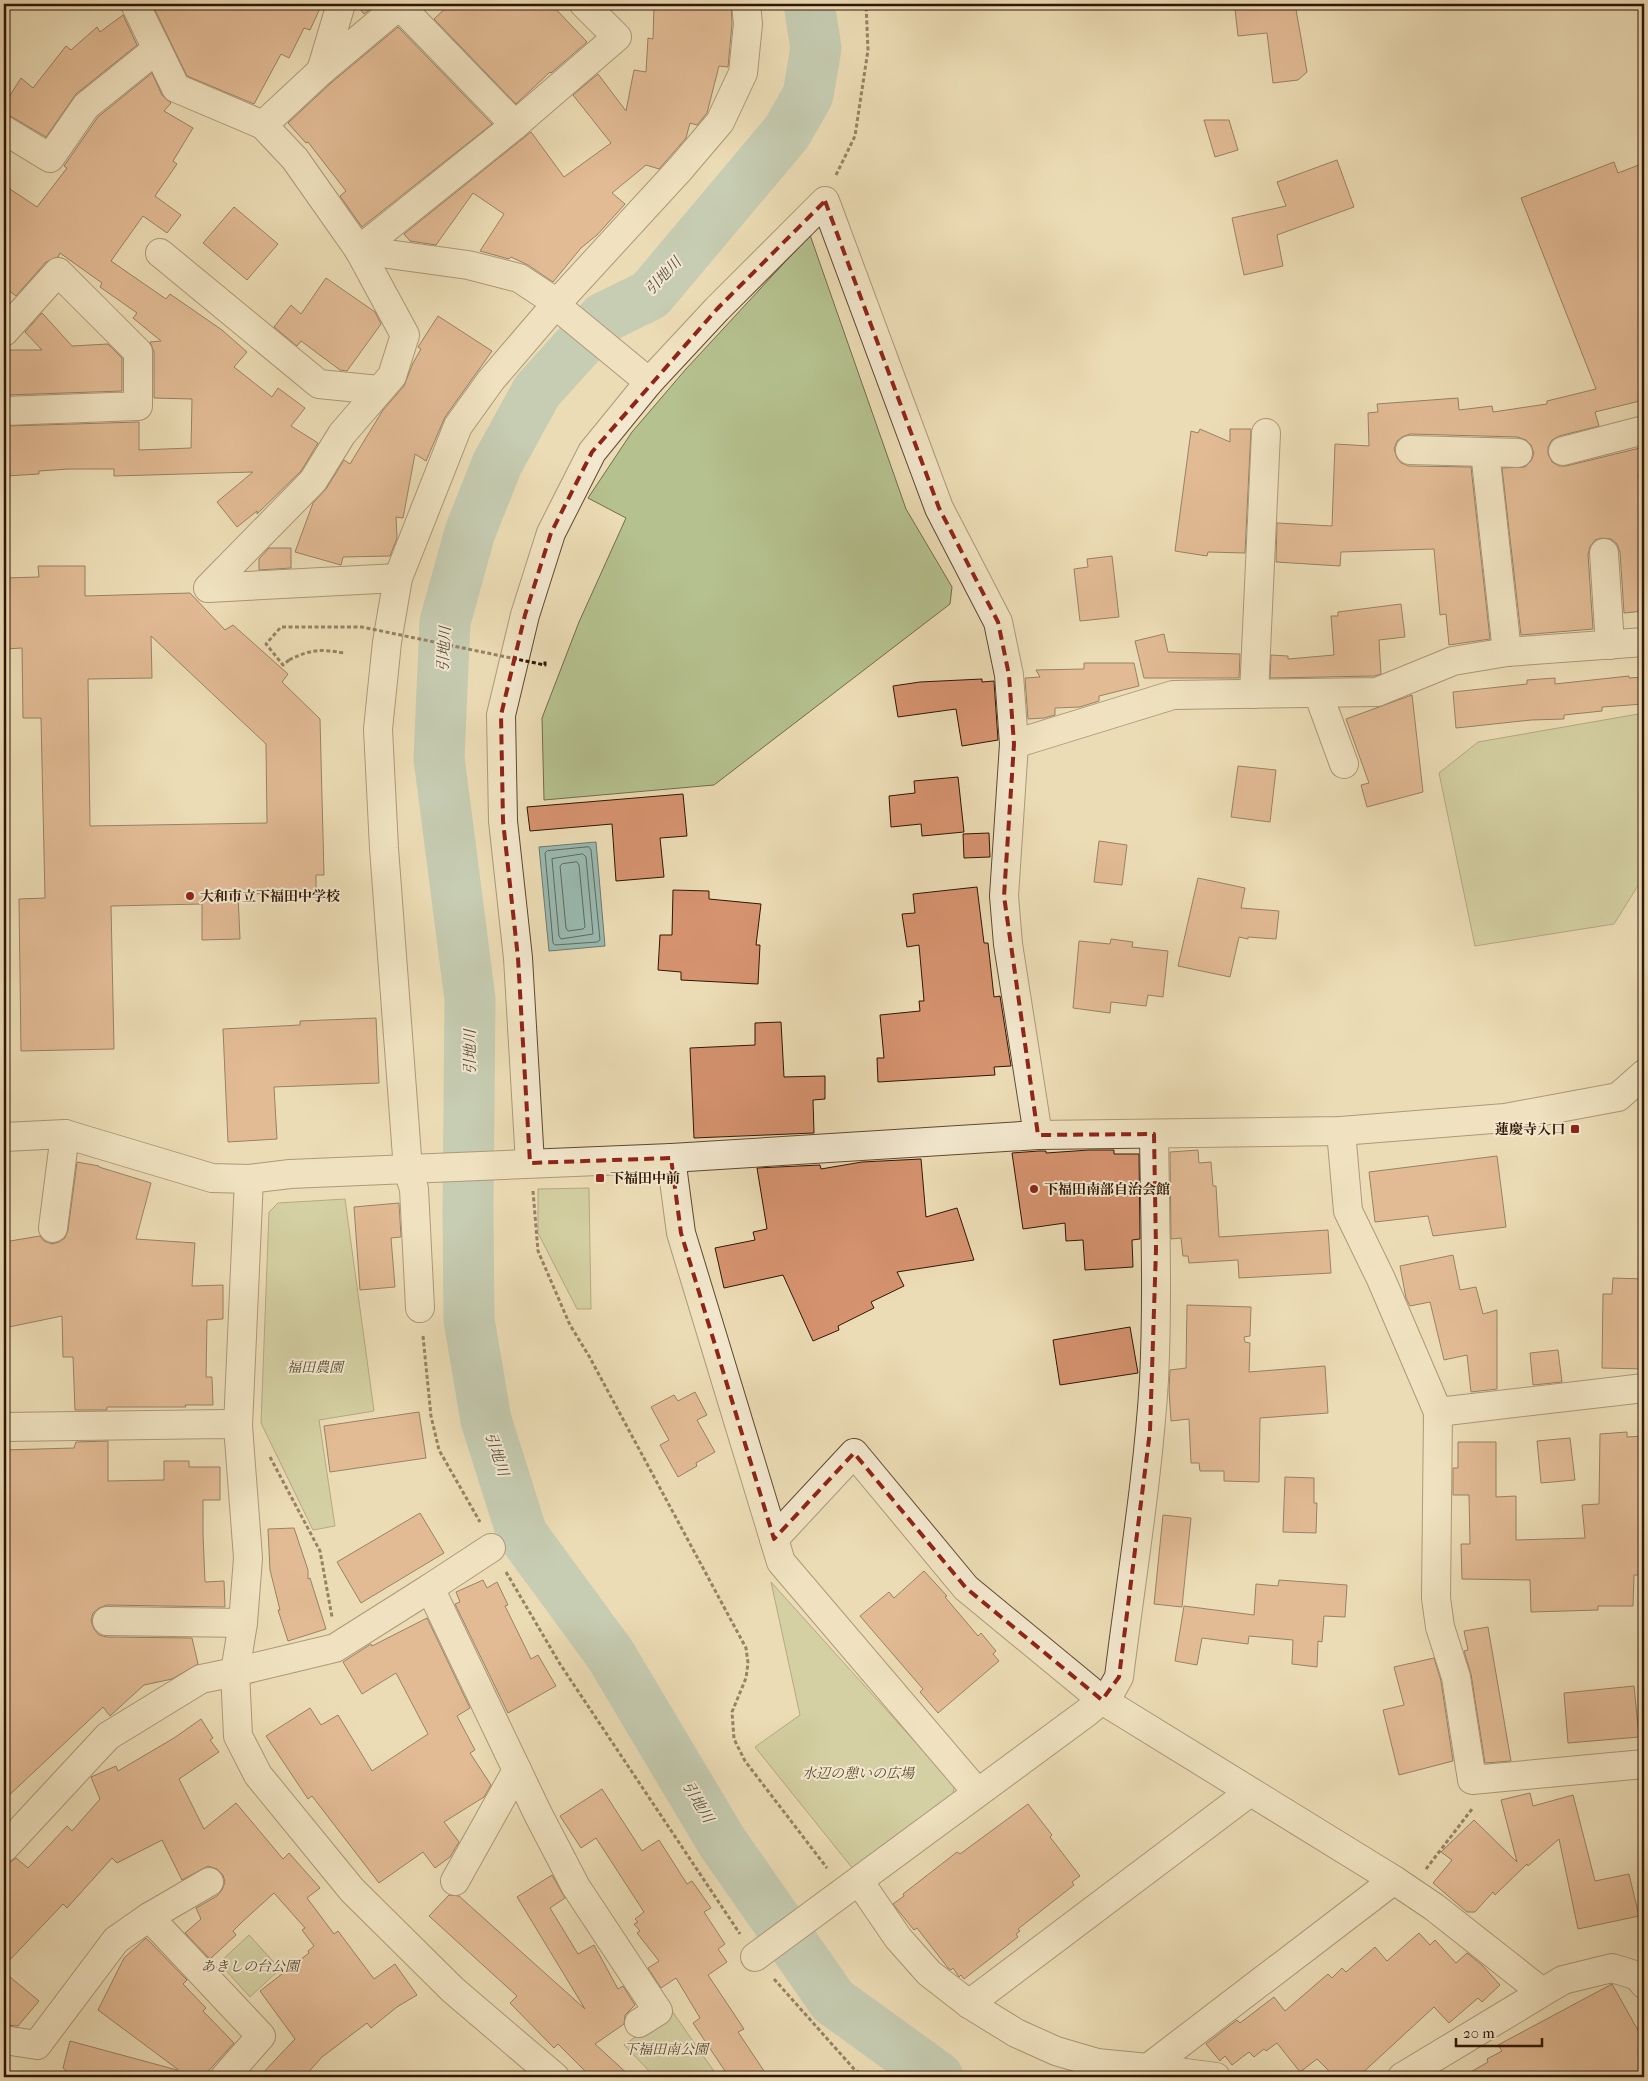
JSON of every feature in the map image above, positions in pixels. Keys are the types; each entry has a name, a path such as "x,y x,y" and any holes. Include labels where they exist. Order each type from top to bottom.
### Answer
{"street":[{"path":"135,4 176,88 263,125 294,159 359,250 406,335 392,376 342,434 313,481 208,588 398,578"},
{"path":"321,71 341,4"},
{"path":"359,250 515,125 617,37 584,4"},
{"path":"420,1308 414,1189 420,1169 384,848 378,729 386,642 398,578 458,426 491,380 560,307 720,122 743,73 748,24 746,4"},
{"path":"263,125 321,71 400,5 515,125"},
{"path":"4,130 50,158 86,106 157,49"},
{"path":"527,1170 518,958 503,821 502,714 525,615 552,533 592,452 644,378 717,309 824,201 939,508 998,622 1008,675 1014,744 1004,896 1008,944 1038,1135"},
{"path":"359,250 468,265 519,278 560,307 644,378"},
{"path":"160,253 319,384 379,390"},
{"path":"4,332 58,272 138,352 138,406 4,411"},
{"path":"1563,451 1644,430"},
{"path":"1254,694 1266,433"},
{"path":"1410,450 1518,453"},
{"path":"1485,452 1507,652"},
{"path":"1604,553 1610,645"},
{"path":"1014,744 1173,695 1377,692 1453,662 1507,652 1644,642"},
{"path":"1318,693 1344,764"},
{"path":"4,1137 65,1134 212,1178 249,1179 290,1174 420,1169 527,1170 671,1158 1038,1135 1341,1132 1505,1118 1618,1097 1644,1074"},
{"path":"1341,1132 1348,1211 1381,1279 1438,1412 1436,1598 1440,1627 1456,1676 1472,1780 1644,1764"},
{"path":"53,1228 65,1134"},
{"path":"760,1952 860,1881 1102,1700 1110,1693 1119,1677 1150,1431 1154,1379 1156,1249 1154,1134"},
{"path":"671,1158 681,1233 781,1562 977,1792"},
{"path":"249,1179 238,1426 248,1558 243,1623 236,1672 238,1736 258,1775 359,1896 453,1990 555,2077"},
{"path":"1438,1412 1644,1388"},
{"path":"4,1427 225,1424 238,1426"},
{"path":"774,1539 854,1453 966,1588 1102,1700 1402,1885 1542,1992"},
{"path":"4,1848 108,1736 201,1679 335,1648 492,1548"},
{"path":"430,1588 517,1770 576,1887 658,2011 639,2023"},
{"path":"107,1621 243,1623"},
{"path":"455,1881 517,1770"},
{"path":"969,2004 1250,1792"},
{"path":"860,1881 904,1945 929,1973 969,2004 1016,2034 1056,2050 1097,2063 1216,2077"},
{"path":"4,2040 37,2045 116,1940 149,1917 209,1882"},
{"path":"1148,2068 1402,1885"},
{"path":"149,1917 261,2036 225,2077"},
{"path":"1402,2077 1563,1980 1612,1968 1638,1976 1644,1984"}],"path":[{"path":"824,201 855,136 868,50 866,4"},
{"path":"344,653 323,649 305,652 283,665 266,644 281,627 362,627 544,665 545,660"},
{"path":"527,1170 538,1251 570,1325 589,1356 746,1648 748,1663 746,1678 732,1712 734,1740 746,1761 786,1814"},
{"path":"420,1308 431,1416 439,1450 483,1528 492,1548 560,1664 760,1952 854,2069 865,2077"},
{"path":"266,1449 320,1551 330,1600 335,1648"},
{"path":"1402,1885 1495,1778"}],"highlighted area":[{"path":"825,201 939,508 998,622 1009,675 1014,744 1004,896 1038,1135 1154,1134 1156,1249 1150,1431 1119,1677 1102,1700 966,1588 854,1453 774,1539 681,1233 671,1158 530,1163 518,958 503,821 501,715 525,615 551,533 592,452 717,309"}],"green space":[{"path":"810,235 906,509 952,587 950,604 714,785 544,800 542,718 579,622 626,518 588,498 632,432 686,369"},
{"path":"1644,713 1644,876 1614,924 1475,946 1439,773 1478,742"},
{"path":"589,1188 591,1309 577,1309 538,1233 538,1189"},
{"name":"福田農園","path":"345,1199 374,1411 319,1420 335,1526 313,1530 261,1423 269,1212 278,1203"},
{"name":"水辺の憩いの広場","path":"771,1582 954,1785 953,1797 853,1869 755,1747 800,1715"},
{"name":"あきしの台公園","path":"249,1935 280,1969 250,1997 219,1963"},
{"name":"下福田南公園","path":"672,2011 718,2077 655,2077 624,2045"}],"water":[{"path":"596,842 605,946 549,951 539,847"}],"building":[{"path":"152,4 322,4 310,30 304,28 289,58 281,54 254,104 187,76"},
{"path":"356,4 377,4 364,14"},
{"path":"450,4 551,4 587,42 550,72 516,104 434,19"},
{"path":"654,4 731,4 732,24 728,67 719,66 707,113 697,125 690,123 686,138 659,169 646,165 612,193 625,204 597,235 581,248 553,282 528,265 511,257 509,259 480,251 504,214 473,193 436,245 410,241 404,234 531,132 564,177 611,143 573,95 598,74 626,111 634,70 646,72 648,38 653,39"},
{"path":"1295,4 1307,72 1298,80 1273,83 1267,33 1238,36 1235,9"},
{"path":"123,15 137,45 76,94 46,137 4,114 4,105 21,78 33,88 66,46 71,50 97,27 100,32"},
{"path":"398,27 492,124 362,227 340,196 346,191 308,142 306,143 288,123 331,83"},
{"path":"152,73 162,95 171,103 164,111 193,128 173,161 177,164 155,196 181,215 167,233 143,216 111,261 166,299 170,294 222,330 247,352 234,367 272,397 278,388 305,408 291,426 318,443 301,471 257,514 257,511 237,527 217,502 253,472 114,476 114,469 69,469 39,471 39,474 6,476 4,436 8,436 8,426 139,422 139,450 191,448 192,399 154,398 154,352 150,342 161,341 133,318 137,313 100,287 102,283 60,253 58,257 46,262 16,296 4,287 4,185 37,207 67,168 64,166 98,117"},
{"path":"1204,120 1229,120 1238,150 1215,157"},
{"path":"1337,160 1354,207 1277,235 1283,266 1244,275 1232,218 1286,206 1277,182"},
{"path":"1614,162 1618,173 1644,163 1644,400 1595,412 1599,426 1559,436 1552,440 1548,447 1548,454 1552,462 1559,466 1566,466 1644,447 1644,473 1638,474 1644,550 1644,611 1624,613 1620,552 1617,544 1611,539 1602,538 1595,540 1588,554 1593,629 1521,635 1502,468 1525,467 1531,461 1534,453 1531,445 1526,440 1518,437 1410,434 1397,441 1394,449 1401,463 1409,466 1471,467 1490,639 1449,645 1446,614 1440,615 1434,549 1341,552 1340,566 1276,562 1277,523 1332,526 1335,444 1369,446 1368,413 1378,412 1377,404 1458,398 1459,410 1492,406 1493,412 1547,404 1547,401 1596,389 1521,198"},
{"path":"234,207 278,244 247,280 203,243"},
{"path":"326,278 375,312 381,324 347,371 340,370 301,341 297,346 274,327 291,305 301,314"},
{"path":"42,313 72,346 108,344 122,358 122,391 6,395 4,350 42,350 25,332"},
{"path":"438,316 492,351 445,417 426,461 415,454 403,518 396,517 397,538 390,556 343,557 341,565 295,552 313,503 326,489 344,460 350,464 383,410 404,386 421,349 418,347"},
{"path":"1200,429 1230,442 1230,429 1251,429 1245,553 1208,552 1207,556 1175,551 1191,431 1198,433"},
{"path":"269,548 291,548 291,568 259,570 259,559"},
{"path":"1112,556 1119,617 1080,621 1074,569 1088,567 1087,559"},
{"path":"38,566 85,566 85,596 190,593 225,630 233,625 288,674 282,682 320,719 324,875 316,875 316,893 238,894 240,939 202,940 202,904 111,906 114,1049 21,1051 19,899 45,898 41,718 23,718 22,648 5,649 4,578 39,577","holes":["151,636 266,744 267,823 90,826 88,679 152,678"]},
{"path":"1401,604 1405,637 1379,640 1381,674 1374,676 1270,678 1271,655 1288,656 1288,659 1334,655 1331,616 1338,616 1338,612"},
{"path":"1164,634 1168,652 1240,654 1239,678 1144,678 1135,641"},
{"path":"1084,663 1134,663 1139,686 1099,696 1099,701 1080,707 1055,708 1055,715 1028,719 1025,678 1040,677 1036,670 1084,669"},
{"path":"1629,676 1629,678 1644,677 1644,704 1602,707 1602,711 1564,715 1564,719 1531,720 1456,728 1453,692 1527,684 1527,680 1555,678 1555,684"},
{"path":"982,679 982,682 994,681 998,740 962,746 956,709 898,717 893,686 920,682"},
{"path":"1412,695 1423,792 1367,807 1361,785 1369,783 1346,719"},
{"path":"1238,766 1276,770 1270,822 1231,817"},
{"path":"958,777 964,832 922,836 921,824 891,827 889,796 915,793 914,781"},
{"path":"683,794 687,836 660,838 664,877 616,881 612,824 530,831 527,807"},
{"path":"989,833 990,857 964,858 963,834"},
{"path":"1099,841 1127,845 1122,885 1094,882"},
{"path":"1198,878 1245,888 1241,908 1279,911 1276,939 1248,937 1248,939 1239,937 1230,977 1178,966"},
{"path":"977,887 984,943 988,943 994,997 1000,996 1011,1066 994,1067 995,1075 878,1082 877,1058 884,1058 880,1015 920,1011 919,1001 924,1001 919,945 907,947 902,914 915,913 913,894"},
{"path":"673,890 709,891 709,899 761,904 756,945 760,945 758,984 681,980 681,972 658,970 660,935 672,935"},
{"path":"1111,939 1133,942 1132,947 1168,951 1163,997 1148,995 1146,1006 1111,1002 1110,1013 1073,1008 1079,941 1110,944"},
{"path":"376,1018 379,1083 274,1087 277,1139 228,1142 223,1029 300,1025 300,1021"},
{"path":"781,1022 784,1077 825,1076 825,1099 813,1100 814,1133 694,1138 690,1048 755,1045 755,1023"},
{"path":"1114,1150 1114,1154 1139,1154 1140,1239 1132,1240 1133,1267 1085,1270 1083,1240 1066,1241 1065,1223 1023,1229 1012,1153"},
{"path":"1198,1150 1199,1163 1211,1162 1213,1186 1216,1186 1219,1237 1328,1230 1331,1273 1239,1278 1238,1260 1189,1263 1188,1256 1183,1256 1181,1238 1171,1239 1170,1152"},
{"path":"1497,1156 1506,1227 1433,1236 1428,1216 1375,1222 1369,1172"},
{"path":"921,1159 926,1217 957,1208 974,1260 897,1272 904,1286 871,1302 874,1308 838,1326 839,1330 813,1341 783,1275 724,1288 715,1248 755,1240 753,1232 767,1229 757,1168 820,1165 821,1169 862,1162"},
{"path":"77,1162 99,1166 151,1183 136,1239 195,1243 192,1286 223,1285 223,1319 207,1320 206,1377 212,1377 213,1405 107,1407 107,1410 75,1410 73,1357 63,1357 62,1316 4,1328 4,1242 40,1236 44,1241 52,1244 65,1238 68,1230"},
{"path":"399,1203 401,1237 391,1238 395,1287 360,1290 354,1207"},
{"path":"1453,1255 1460,1290 1476,1287 1483,1314 1497,1310 1497,1389 1471,1392 1467,1355 1444,1360 1430,1302 1410,1306 1406,1298 1400,1266"},
{"path":"1613,1278 1644,1279 1644,1369 1602,1368 1603,1294 1612,1294"},
{"path":"1187,1305 1251,1307 1250,1336 1244,1337 1245,1342 1250,1343 1249,1372 1325,1366 1328,1413 1260,1418 1259,1482 1224,1481 1224,1471 1200,1471 1199,1463 1191,1463 1189,1419 1171,1421 1170,1370 1186,1368"},
{"path":"1130,1327 1138,1373 1060,1385 1053,1340"},
{"path":"1558,1350 1562,1382 1533,1385 1530,1353"},
{"path":"695,1392 707,1415 697,1420 715,1452 696,1463 697,1466 678,1477 660,1445 669,1440 651,1407 674,1395 678,1401"},
{"path":"419,1412 426,1458 330,1472 324,1426"},
{"path":"1627,1432 1627,1437 1644,1436 1644,1575 1634,1575 1633,1606 1598,1606 1598,1610 1531,1612 1530,1580 1462,1579 1461,1544 1470,1544 1469,1495 1453,1495 1453,1468 1458,1468 1458,1442 1496,1442 1496,1497 1516,1496 1516,1540 1585,1538 1582,1505 1599,1504 1600,1434"},
{"path":"1570,1438 1575,1480 1541,1483 1537,1441"},
{"path":"108,1441 108,1481 164,1480 164,1461 189,1461 189,1467 220,1467 220,1500 203,1500 203,1534 205,1582 224,1581 225,1607 107,1605 93,1613 91,1621 99,1635 107,1637 192,1638 198,1664 172,1679 144,1685 110,1716 103,1707 4,1800 4,1556 7,1556 4,1450 74,1448 76,1442"},
{"path":"1285,1477 1314,1478 1314,1503 1317,1503 1316,1533 1283,1532"},
{"path":"420,1513 444,1553 361,1603 337,1562"},
{"path":"1163,1515 1191,1518 1182,1607 1154,1604"},
{"path":"294,1528 308,1570 308,1579 310,1578 326,1629 288,1641 278,1610 280,1610 270,1570 268,1529"},
{"path":"924,1571 947,1596 945,1597 978,1636 981,1633 996,1651 993,1654 999,1661 938,1713 920,1692 923,1689 860,1616 889,1592 894,1598"},
{"path":"483,1580 487,1588 497,1582 508,1605 505,1606 531,1659 538,1655 556,1686 508,1713 455,1604 460,1602 456,1592"},
{"path":"1279,1580 1347,1585 1345,1617 1324,1616 1322,1642 1318,1641 1317,1667 1292,1664 1293,1640 1249,1636 1248,1644 1202,1638 1197,1665 1175,1661 1184,1606 1254,1615 1256,1584 1278,1586"},
{"path":"427,1618 470,1708 457,1716 475,1750 470,1753 491,1785 484,1797 444,1822 459,1842 450,1857 435,1868 423,1852 379,1883 312,1796 308,1799 266,1736 310,1708 321,1725 338,1715 372,1771 428,1734 396,1673 362,1694 343,1662 371,1644 372,1646"},
{"path":"1488,1627 1511,1761 1485,1763 1471,1674 1464,1651 1468,1650 1464,1631"},
{"path":"1434,1658 1441,1681 1453,1761 1399,1775 1383,1710 1404,1705 1394,1667"},
{"path":"1634,1686 1639,1737 1568,1743 1564,1693"},
{"path":"201,1719 213,1738 210,1740 219,1752 179,1779 204,1829 236,1803 283,1859 289,1853 320,1888 307,1898 334,1934 338,1931 374,1979 395,1964 417,1995 397,2007 371,2028 367,2023 322,2057 304,2077 259,2077 295,2039 260,1991 309,1953 308,1951 314,1946 302,1930 305,1928 274,1893 233,1931 236,1935 210,1959 185,1933 201,1919 196,1908 217,1896 222,1890 225,1882 223,1875 217,1869 208,1866 182,1880 162,1840 117,1863 112,1858 67,1908 63,1904 4,1966 4,1863 9,1863 16,1858 28,1868 67,1826 72,1831 100,1799 91,1777 116,1766 118,1771 174,1738"},
{"path":"602,1789 642,1851 659,1840 687,1884 692,1881 711,1908 704,1912 725,1944 718,1949 727,1962 708,1975 744,2029 738,2032 768,2077 729,2077 693,2023 700,2018 676,1978 661,1988 648,1968 659,1961 637,1933 640,1931 634,1924 638,1922 635,1919 644,1912 596,1838 581,1848 560,1816"},
{"path":"1530,1793 1533,1806 1573,1795 1595,1881 1629,1874 1639,1916 1578,1929 1559,1839 1528,1866 1527,1864 1495,1895 1493,1892 1475,1912 1467,1912 1433,1883 1452,1860 1441,1852 1474,1820 1517,1862 1501,1800"},
{"path":"1028,1804 1080,1876 1072,1882 1074,1885 1018,1929 1020,1931 1016,1934 1018,1937 964,1979 961,1975 959,1977 953,1968 951,1970 948,1968 917,1928 914,1930 893,1904 957,1852 960,1854"},
{"path":"552,1875 565,1898 550,1908 578,1954 594,1945 618,1989 623,1986 635,2005 625,2015 624,2024 595,2044 631,2077 591,2077 558,2044 554,2048 510,2003 517,1996 429,1916 449,1895 459,1896 585,2009 517,1897"},
{"path":"1419,1933 1430,1945 1435,1940 1456,1963 1467,1953 1482,1965 1500,1985 1482,2002 1478,1998 1449,2023 1434,2007 1358,2077 1335,2077 1317,2059 1300,2072 1277,2043 1266,2051 1264,2049 1254,2057 1249,2052 1232,2065 1225,2056 1220,2061 1206,2044 1237,2020 1240,2023 1274,1997 1285,2011 1328,1974 1332,1978 1342,1968 1346,1972 1375,1947 1387,1961"},
{"path":"146,1938 187,1980 183,1984 206,2008 203,2011 234,2043 203,2077 188,2077 98,2010 124,1958"},
{"path":"4,1972 39,2001 18,2026 4,2025"},
{"path":"1612,1984 1644,2041 1644,2071 1632,2077 1462,2077 1488,2062 1487,2059 1502,2051 1498,2045"},
{"path":"70,2041 177,2070 176,2077 74,2077 63,2068"}],"waterway":[{"name":"引地川","path":"809,4 816,48 808,95 787,132 650,295 603,318 537,391 497,464 470,532 445,622 439,758 470,999 469,1320 486,1420 522,1534 610,1654 722,1842 833,2001 938,2077"}],"place":[{"name":"大和市立下福田中学校","path":"190,896"},
{"name":"蓮慶寺入口","path":"1575,1129"},
{"name":"下福田中前","path":"600,1178"},
{"name":"下福田南部自治会館","path":"1034,1189"}]}
